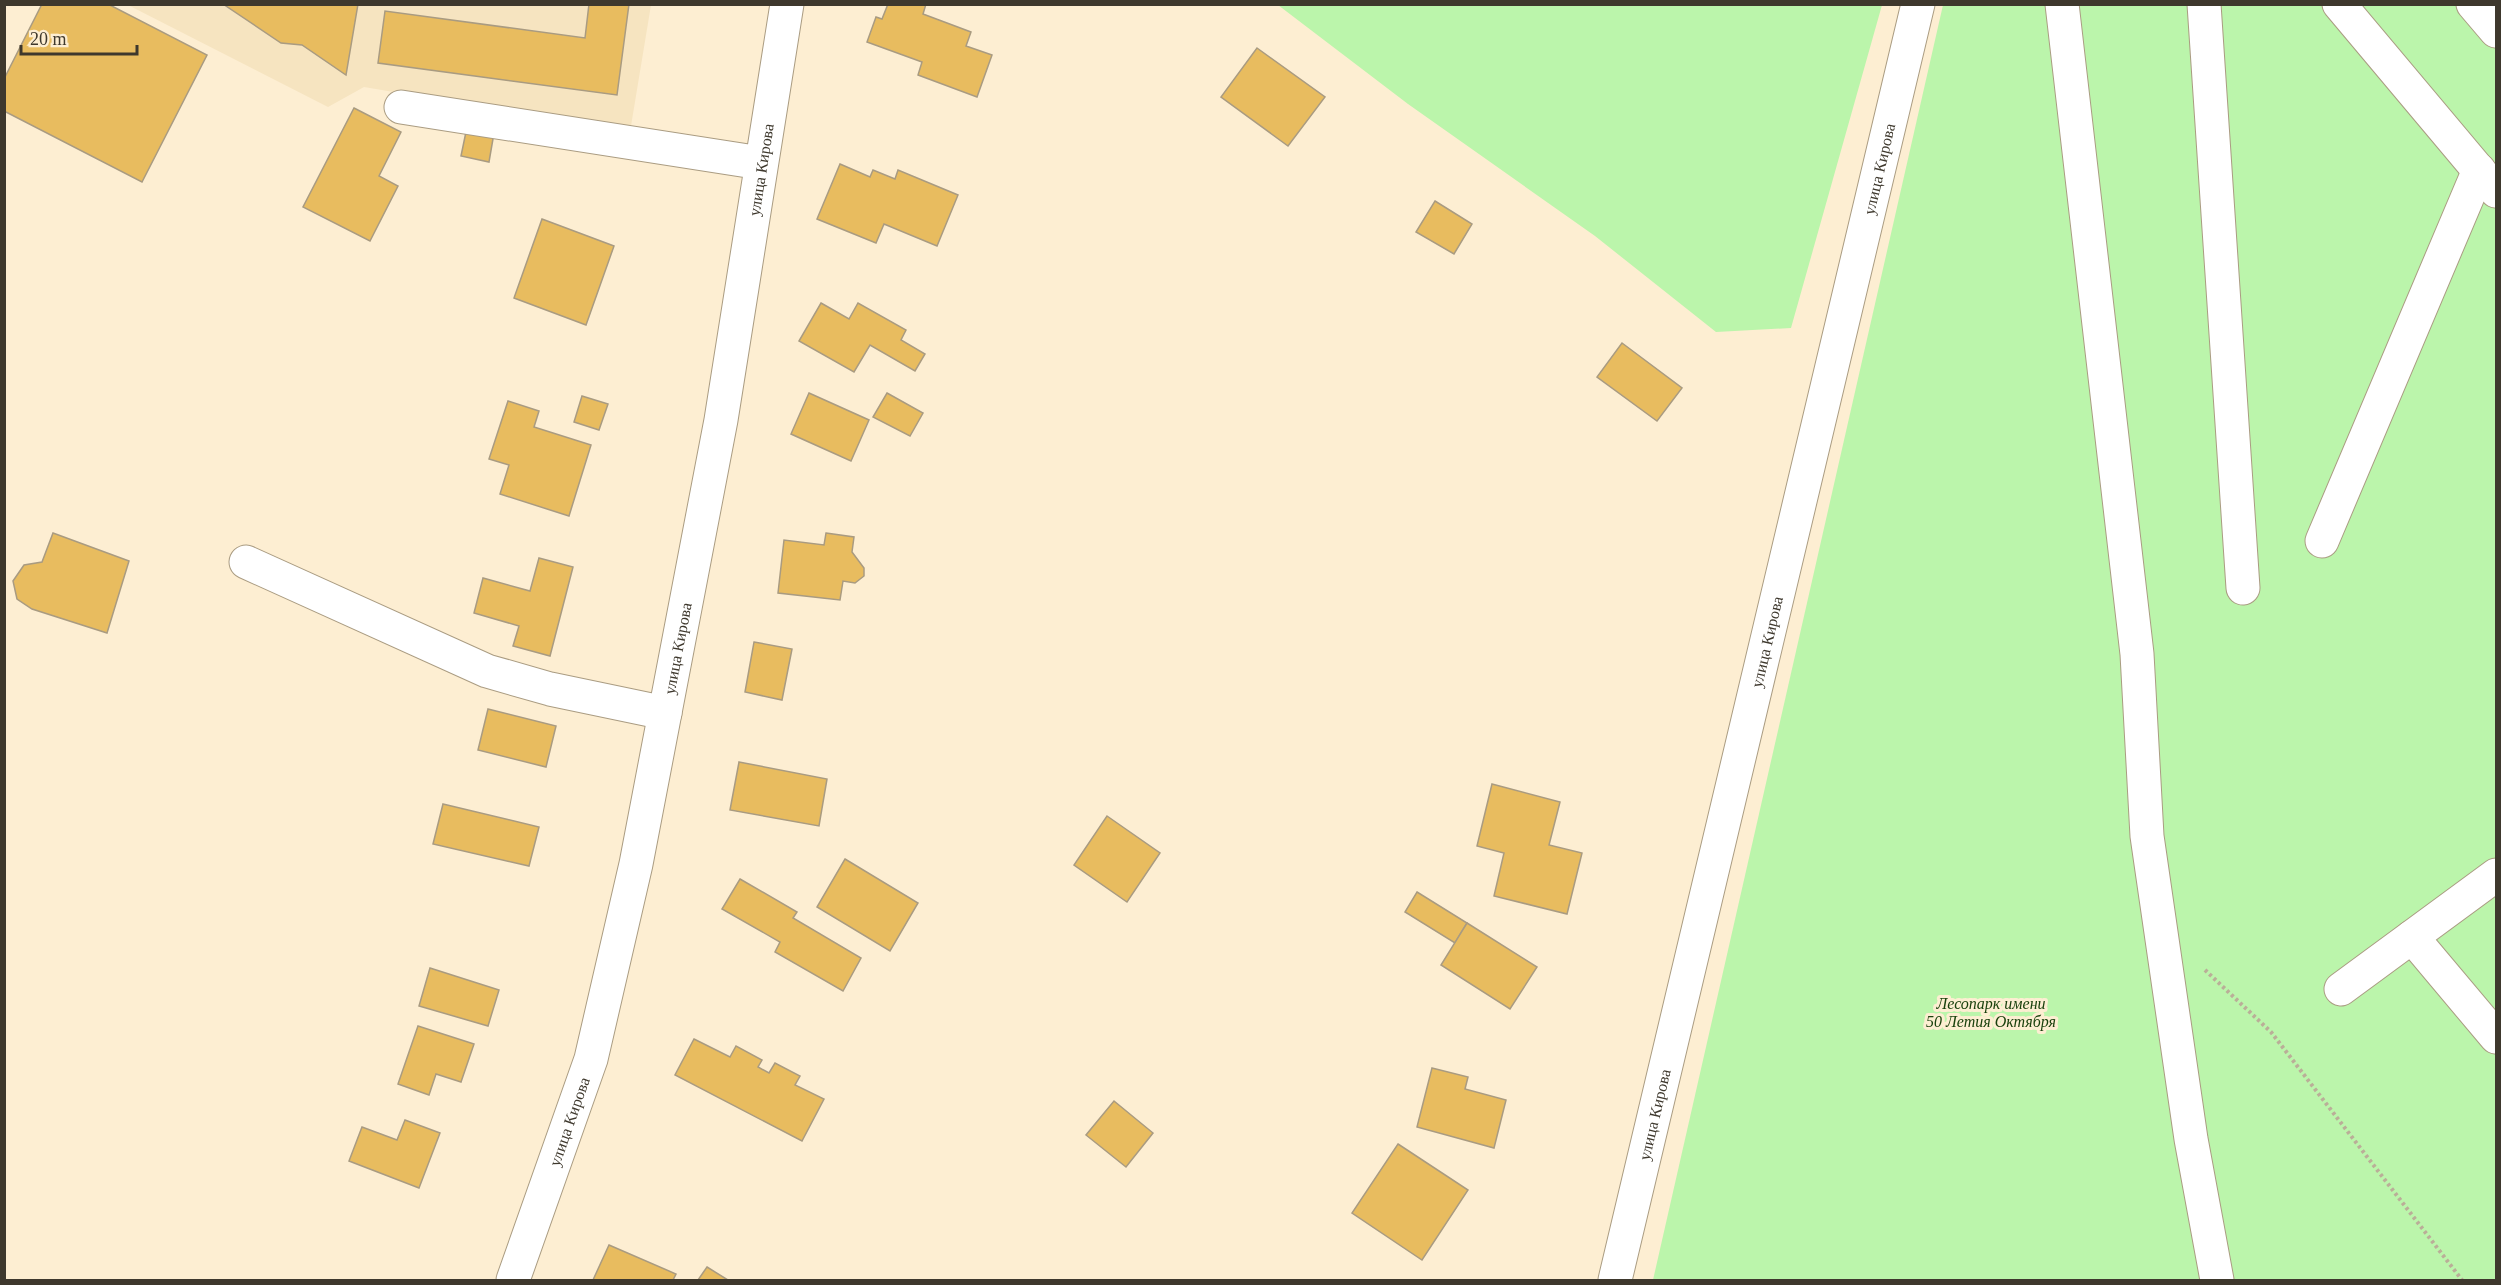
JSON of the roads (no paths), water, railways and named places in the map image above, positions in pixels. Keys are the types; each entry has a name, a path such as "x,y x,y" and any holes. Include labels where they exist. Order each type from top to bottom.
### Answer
{"street":[{"name":"улица Кирова","path":"513,1281 591,1059 636,864 721,420 787,4"},
{"name":"улица Кирова","path":"1615,1281 1918,4"},
{"path":"2062,4 2137,654 2147,836 2191,1139 2217,1281"},
{"path":"2204,4 2243,588"},
{"path":"2322,541 2488,180 2339,4"},
{"path":"2474,4 2496,31"},
{"path":"401,107 762,163"},
{"path":"246,562 487,672 550,689 665,712"},
{"path":"2341,989 2496,875"},
{"path":"2412,937 2496,1037"}],"park label":[{"name":"Лесопарк имени 50 Летия Октября","path":"1991,1012"}]}
